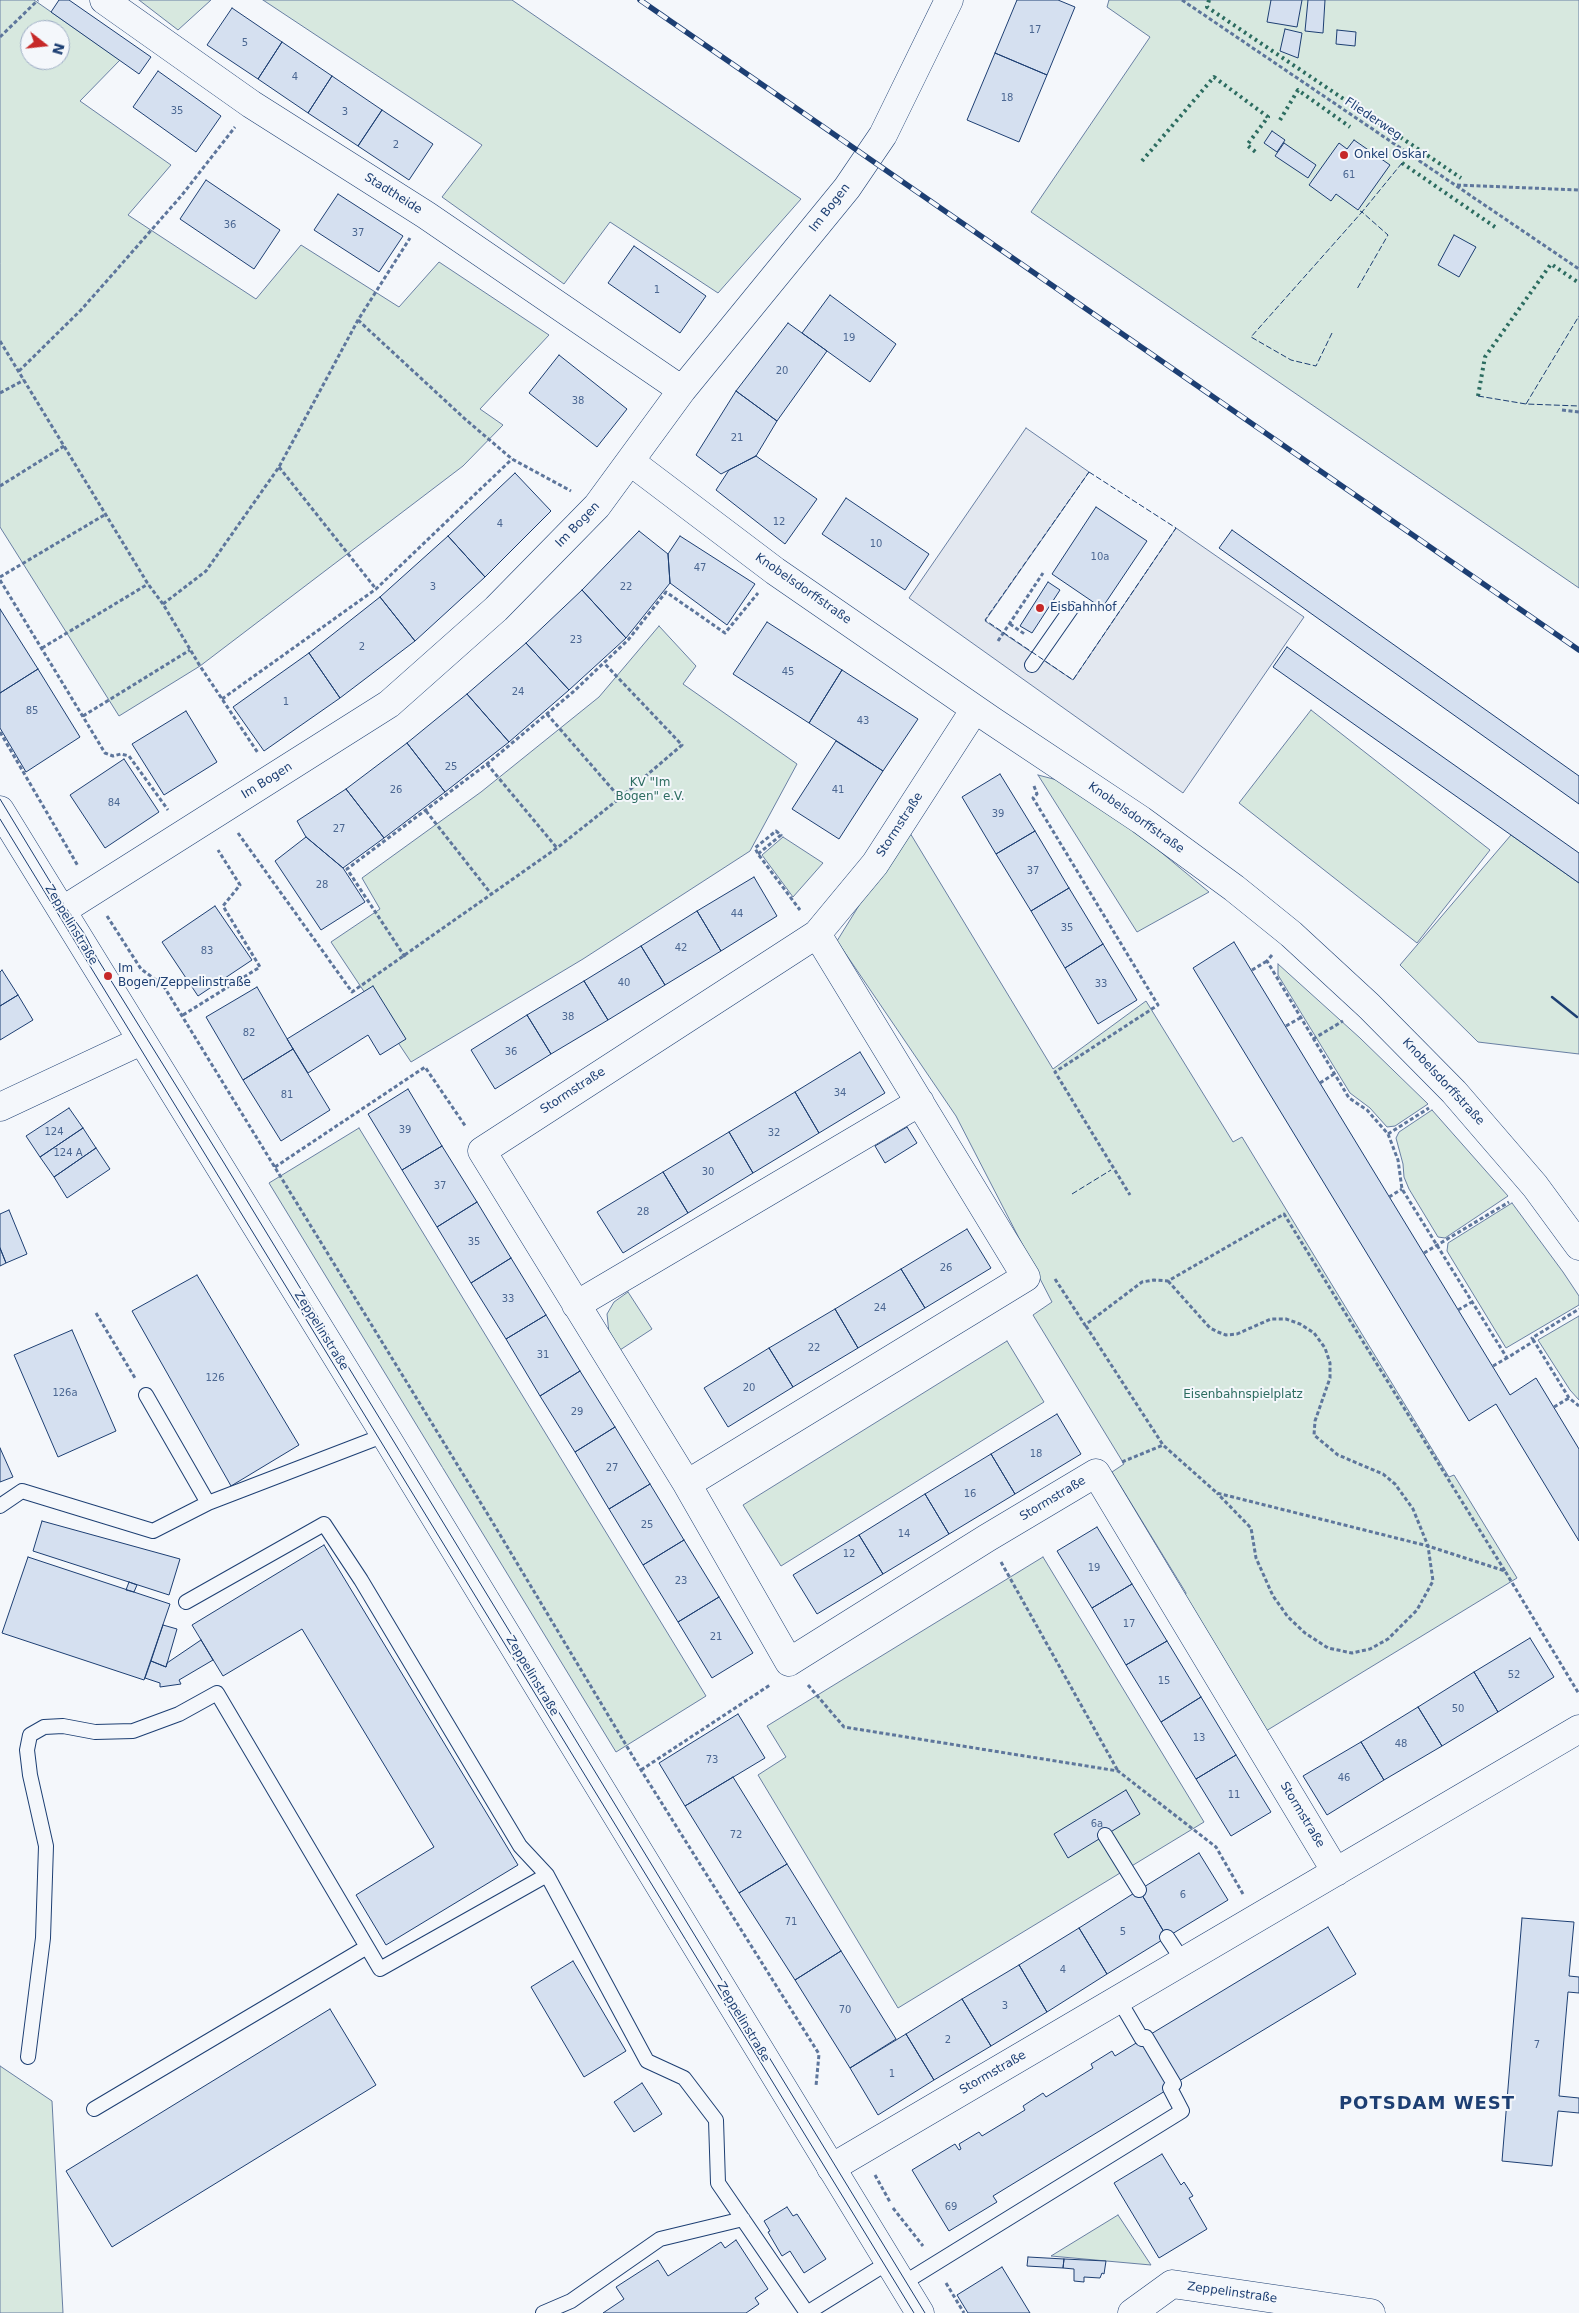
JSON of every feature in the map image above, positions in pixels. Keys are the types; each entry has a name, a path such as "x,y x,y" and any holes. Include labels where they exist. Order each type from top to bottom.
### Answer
{"street":[{"name":"Stadtheide","path":"104,0 251,104 426,215 682,390"},
{"name":"Im Bogen","path":"63,910 389,704 496,609 597,506 682,390 838,200 878,142 949,0"},
{"name":"Knobelsdorffstraße","path":"630,462 776,571 975,709 1141,820 1234,888 1290,934 1370,1006 1454,1092 1535,1186 1579,1246"},
{"name":"Stormstraße","path":"482,1151 817,934 875,864 975,709"},
{"name":"Zeppelinstraße","path":"0,810 385,1435 920,2313"},
{"path":"686,1484 1026,1277 817,934"},
{"path":"0,1106 141,1041"},
{"path":"576,1305 920,1102"},
{"path":"482,1151 686,1484 789,1662"},
{"name":"Stormstraße","path":"789,1662 987,1538 1096,1473 1336,1872"},
{"name":"Stormstraße","path":"831,2168 1579,1729"},
{"name":"Zeppelinstraße","path":"1132,2313 1172,2284 1371,2313"}],"lane":[{"path":"1032,665 1071,609"},
{"path":"146,1395 208,1503"},
{"path":"0,1506 22,1491 153,1531 208,1503 385,1435"},
{"path":"186,1602 324,1524 361,1580 520,1846 547,1875 647,2062 684,2078 716,2120 718,2183 807,2313 896,2273 1182,2111 1172,2086 1119,2000"},
{"path":"28,2057 43,1938 46,1846 30,1775 27,1750 30,1735 44,1727 63,1726 95,1732 133,1731 179,1714 217,1693 380,1969 547,1875"},
{"path":"1105,1835 1139,1890"},
{"path":"1168,1937 1183,1961"},
{"path":"94,2109 367,1947"},
{"path":"543,2313 571,2301 660,2240 743,2219"}],"path":[{"path":"0,37 38,0"},
{"name":"Fliederweg","path":"1182,0 1579,269"},
{"path":"19,371 81,310 182,195 220,150 251,104"},
{"path":"1455,185 1579,190"},
{"path":"163,604 206,571 278,467 358,320 426,215"},
{"path":"358,320 465,419 512,459 597,506"},
{"path":"0,341 148,584 163,604 190,650 273,777"},
{"path":"0,393 24,380"},
{"path":"1562,410 1579,412"},
{"path":"0,486 64,446"},
{"path":"222,699 376,589 512,459"},
{"path":"278,467 376,589"},
{"path":"106,514 0,579 105,753 113,756 121,754 129,756 185,833"},
{"path":"405,957 347,869 487,764 547,714 628,640 666,592 725,633 776,571"},
{"path":"998,641 1044,573"},
{"path":"42,648 148,584"},
{"path":"83,716 190,650"},
{"path":"222,810 352,992 405,957 557,848 620,798 682,744 604,663"},
{"path":"547,714 620,798"},
{"path":"0,732 93,892 141,969 163,984 183,1015 490,1518 641,1770 819,2054"},
{"path":"487,764 557,848"},
{"path":"1031,777 1037,794 1032,798 1128,952 1158,1005 1056,1072 1130,1196"},
{"path":"426,811 492,895"},
{"path":"758,854 781,835 776,831 755,848 758,854 817,934"},
{"path":"183,1015 260,967 223,906 240,885 218,850"},
{"path":"1252,970 1267,961 1290,934"},
{"path":"1267,961 1349,1098 1367,1110 1388,1134 1398,1160 1402,1189 1506,1358"},
{"path":"1286,1026 1300,1018"},
{"path":"275,1167 425,1067 482,1151"},
{"path":"1320,1083 1334,1074"},
{"path":"1388,1134 1454,1092"},
{"path":"1424,1253 1535,1186"},
{"path":"1389,1197 1402,1189"},
{"path":"1085,1325 1142,1282 1154,1280 1168,1281 1284,1214 1579,1694"},
{"path":"1026,1277 1046,1264 1163,1445 1251,1528 1256,1558 1263,1578 1272,1596 1288,1617 1317,1642 1339,1652 1352,1653 1370,1649 1379,1644 1403,1626 1417,1610 1433,1581 1428,1546 1413,1510 1395,1484 1383,1474 1338,1455 1314,1436 1315,1421 1330,1378 1330,1363 1325,1348 1314,1333 1300,1324 1286,1319 1271,1319 1237,1334 1226,1335 1218,1332 1210,1328 1168,1281"},
{"path":"1458,1310 1472,1302"},
{"path":"1579,1309 1532,1338 1569,1398 1579,1406"},
{"path":"96,1312 146,1395"},
{"path":"1492,1366 1534,1341"},
{"path":"1554,1407 1569,1398"},
{"path":"1096,1473 1163,1445"},
{"path":"1216,1493 1428,1546 1505,1571"},
{"path":"987,1538 1118,1771 1216,1847 1257,1918"},
{"path":"641,1770 777,1680 789,1662 844,1727 1118,1771"}],"green space":[{"path":"0,0 34,0 63,20 20,20 20,70 70,70 70,25 120,60 80,101 171,165 128,215 256,299 301,245 399,307 439,262 549,335 480,409 503,425 463,466 200,666 119,716 0,527"},
{"path":"139,0 211,0 178,30"},
{"path":"263,0 512,0 801,199 718,293 610,222 564,284 442,197 482,145"},
{"path":"1109,0 1579,0 1579,588 1031,212 1150,37 1107,7"},
{"name":"KV \"Im Bogen\" e.V.","path":"659,626 696,666 683,684 797,764 750,851 583,959 411,1062 331,942 380,909 362,878 481,792 599,697"},
{"path":"1311,710 1490,850 1417,943 1239,803"},
{"path":"1038,775 1061,781 1133,829 1209,892 1137,932"},
{"name":"Eisenbahnspielplatz","path":"907,828 1053,1069 1146,1001 1233,1142 1242,1137 1449,1477 1454,1475 1517,1578 1261,1734 1184,1600 1186,1593 1112,1472 1124,1464 1033,1315 1052,1302 956,1116 837,941"},
{"path":"1511,835 1579,883 1579,1054 1478,1042 1400,965"},
{"path":"783,837 823,863 793,897 762,855"},
{"path":"1278,964 1360,1038 1428,1104 1395,1126 1387,1127 1370,1108 1350,1093 1278,975"},
{"path":"1432,1110 1508,1196 1445,1238 1438,1237 1409,1189 1404,1177 1403,1164 1396,1138 1399,1132"},
{"path":"359,1128 706,1696 616,1752 269,1183"},
{"path":"1512,1203 1579,1296 1579,1305 1506,1348 1447,1251 1448,1243"},
{"path":"628,1292 652,1329 620,1350 609,1333 607,1314 614,1302"},
{"path":"1579,1316 1579,1400 1570,1390 1538,1340"},
{"path":"1007,1341 1044,1402 781,1566 743,1505"},
{"path":"1043,1557 1204,1822 898,2008 758,1775 786,1757 767,1726"},
{"path":"0,2066 52,2101 63,2313 0,2313"},
{"path":"1118,2215 1151,2265 1051,2256"}],"shaded area":[{"path":"1026,428 1089,472 985,621 1073,680 1176,528 1304,617 1183,793 909,598"}],"building":[{"path":"59,0 69,0 151,57 139,74 70,25 70,20 62,20 51,12"},
{"path":"1017,0 1058,0 1075,7 1047,75 995,53"},
{"path":"1271,0 1302,0 1297,27 1267,22"},
{"path":"1308,0 1325,0 1323,33 1305,31"},
{"path":"232,8 282,42 258,79 207,45"},
{"path":"1285,29 1302,33 1298,58 1280,51"},
{"path":"1337,30 1356,32 1355,46 1336,44"},
{"path":"282,42 332,76 308,113 258,79"},
{"path":"995,53 1047,75 1019,142 967,120"},
{"path":"158,71 221,116 196,152 133,107"},
{"path":"332,76 382,110 358,146 308,113"},
{"path":"382,110 433,144 409,180 358,146"},
{"path":"1272,131 1285,140 1277,152 1264,143"},
{"path":"1354,140 1390,165 1358,210 1336,194 1331,201 1309,185 1339,143 1347,149"},
{"path":"1284,143 1316,165 1308,178 1275,156"},
{"path":"206,180 280,230 254,269 180,219"},
{"path":"338,194 403,236 379,272 314,230"},
{"path":"1454,235 1476,247 1459,277 1438,265"},
{"path":"634,246 706,296 680,333 608,283"},
{"path":"830,295 896,344 870,382 802,333"},
{"path":"788,323 827,351 777,421 736,391"},
{"path":"559,355 627,409 597,447 529,393"},
{"path":"736,391 777,421 756,456 721,474 696,455"},
{"path":"756,456 817,499 785,544 716,490 729,470"},
{"path":"515,473 551,511 485,577 448,536"},
{"path":"846,498 929,554 905,590 822,534"},
{"path":"1096,507 1147,541 1102,608 1052,574"},
{"path":"1232,530 1579,776 1579,804 1219,548"},
{"path":"639,531 668,554 670,583 626,638 582,590"},
{"path":"448,536 485,577 415,641 380,597"},
{"path":"680,536 755,584 727,625 670,583 668,554"},
{"path":"1048,582 1060,590 1032,633 1020,626"},
{"path":"582,590 626,638 569,690 526,643"},
{"path":"380,597 415,641 340,698 309,653"},
{"path":"0,609 38,669 0,693"},
{"path":"767,622 842,670 809,723 733,674"},
{"path":"526,643 569,690 509,742 467,694"},
{"path":"1287,647 1579,853 1579,883 1273,667"},
{"path":"309,653 340,698 264,751 233,707"},
{"path":"38,669 80,737 26,772 0,728 0,693"},
{"path":"842,670 918,719 883,771 809,723"},
{"path":"467,694 509,742 445,792 407,743"},
{"path":"186,711 217,762 164,795 132,744"},
{"path":"836,741 883,771 839,839 792,809"},
{"path":"407,743 445,792 384,838 346,789"},
{"path":"124,759 159,812 105,848 70,795"},
{"path":"1000,774 1035,831 996,854 962,797"},
{"path":"346,789 384,838 343,868 306,837 297,821"},
{"path":"1035,831 1069,888 1031,911 996,854"},
{"path":"306,837 343,868 365,902 321,930 275,861"},
{"path":"754,877 777,916 721,951 697,911"},
{"path":"1069,888 1103,944 1065,968 1031,911"},
{"path":"215,906 252,960 198,996 162,942"},
{"path":"697,911 721,951 665,985 641,946"},
{"path":"1234,942 1510,1395 1536,1378 1579,1449 1579,1541 1496,1404 1469,1421 1193,968"},
{"path":"1103,944 1137,1000 1098,1024 1065,968"},
{"path":"641,946 665,985 608,1020 584,981"},
{"path":"2,970 18,995 0,1006 0,972"},
{"path":"584,981 608,1020 551,1054 527,1015"},
{"path":"373,986 406,1039 380,1055 368,1035 308,1073 287,1039"},
{"path":"257,987 293,1049 243,1080 206,1017"},
{"path":"18,995 33,1020 0,1040 0,1006"},
{"path":"527,1015 551,1054 495,1089 471,1050"},
{"path":"293,1049 330,1110 281,1141 243,1080"},
{"path":"860,1052 885,1093 819,1133 795,1092"},
{"path":"408,1089 442,1146 402,1170 368,1114"},
{"path":"795,1092 819,1133 753,1173 729,1132"},
{"path":"69,1108 83,1128 40,1157 26,1136"},
{"path":"907,1127 917,1143 885,1163 875,1146"},
{"path":"83,1128 96,1148 54,1177 40,1157"},
{"path":"729,1132 753,1173 688,1213 663,1172"},
{"path":"442,1146 477,1202 437,1227 402,1170"},
{"path":"96,1148 110,1169 67,1198 54,1177"},
{"path":"663,1172 688,1213 623,1253 597,1212"},
{"path":"477,1202 511,1258 471,1283 437,1227"},
{"path":"9,1210 27,1254 6,1263 0,1248 0,1214"},
{"path":"967,1229 991,1268 925,1308 901,1269"},
{"path":"0,1248 6,1263 0,1266"},
{"path":"511,1258 546,1315 506,1339 471,1283"},
{"path":"901,1269 925,1308 858,1348 835,1309"},
{"path":"197,1275 299,1445 231,1486 132,1311"},
{"path":"835,1309 858,1348 793,1387 769,1348"},
{"path":"546,1315 580,1371 540,1396 506,1339"},
{"path":"72,1330 116,1431 58,1457 14,1355"},
{"path":"769,1348 793,1387 728,1427 704,1388"},
{"path":"580,1371 615,1427 575,1452 540,1396"},
{"path":"1057,1414 1081,1454 1015,1494 991,1454"},
{"path":"615,1427 650,1484 609,1509 575,1452"},
{"path":"0,1448 13,1477 0,1482"},
{"path":"991,1454 1015,1494 949,1534 925,1494"},
{"path":"650,1484 684,1540 643,1565 609,1509"},
{"path":"925,1494 949,1534 883,1574 859,1535"},
{"path":"42,1521 180,1559 169,1595 33,1551"},
{"path":"1097,1527 1132,1584 1092,1608 1057,1551"},
{"path":"859,1535 883,1574 817,1614 793,1575"},
{"path":"684,1540 719,1597 678,1622 643,1565"},
{"path":"324,1545 518,1865 386,1945 356,1895 434,1847 302,1629 223,1676 192,1625"},
{"path":"28,1557 170,1604 144,1680 2,1633"},
{"path":"129,1582 137,1585 134,1592 126,1590"},
{"path":"1132,1584 1167,1641 1126,1665 1092,1608"},
{"path":"719,1597 753,1653 712,1678 678,1622"},
{"path":"163,1625 177,1629 166,1667 151,1661"},
{"path":"1530,1638 1554,1677 1498,1712 1474,1672"},
{"path":"201,1640 213,1660 179,1680 181,1684 160,1687 160,1683 145,1678 151,1661 166,1667 167,1663"},
{"path":"1167,1641 1201,1697 1161,1722 1126,1665"},
{"path":"1474,1672 1498,1712 1442,1746 1418,1707"},
{"path":"1201,1697 1236,1755 1196,1779 1161,1722"},
{"path":"1418,1707 1442,1746 1384,1780 1361,1742"},
{"path":"738,1714 765,1758 685,1806 659,1763"},
{"path":"1361,1742 1384,1780 1327,1815 1303,1776"},
{"path":"1236,1755 1271,1812 1231,1836 1196,1779"},
{"path":"733,1777 787,1864 739,1893 685,1806"},
{"path":"1126,1790 1140,1814 1068,1858 1054,1834"},
{"path":"1199,1853 1228,1900 1167,1937 1139,1890"},
{"path":"787,1864 841,1951 795,1980 739,1893"},
{"path":"1139,1890 1167,1937 1107,1974 1079,1928"},
{"path":"1522,1918 1574,1922 1569,1976 1579,1977 1579,1993 1568,1992 1559,2096 1579,2098 1579,2113 1558,2111 1552,2166 1502,2161"},
{"path":"1328,1927 1356,1974 1174,2084 1146,2037"},
{"path":"1079,1928 1107,1974 1047,2012 1019,1965"},
{"path":"841,1951 896,2039 850,2068 795,1980"},
{"path":"573,1961 626,2051 584,2077 531,1987"},
{"path":"1019,1965 1047,2012 991,2046 962,1999"},
{"path":"962,1999 991,2046 934,2080 906,2034"},
{"path":"330,2009 376,2085 112,2247 66,2171"},
{"path":"906,2034 934,2080 878,2115 850,2068"},
{"path":"1146,2037 1170,2088 993,2196 997,2202 949,2231 912,2170 955,2144 959,2150 961,2149 959,2144 979,2132 982,2136 1025,2110 1023,2106 1043,2093 1046,2097 1093,2068 1091,2064 1112,2051 1115,2056"},
{"path":"642,2083 662,2114 634,2132 614,2102"},
{"path":"1162,2154 1181,2185 1184,2182 1193,2196 1189,2198 1207,2229 1159,2258 1114,2183"},
{"path":"787,2207 793,2216 797,2214 826,2259 804,2273 790,2251 782,2256 764,2221"},
{"path":"736,2240 768,2289 755,2298 759,2304 746,2313 603,2313 624,2299 616,2287 658,2260 668,2276 721,2242 725,2248"},
{"path":"1028,2257 1064,2259 1063,2268 1027,2266"},
{"path":"1064,2259 1106,2261 1104,2274 1102,2273 1100,2278 1084,2277 1084,2282 1074,2281 1074,2269 1063,2268"},
{"path":"1002,2267 1030,2313 968,2313 957,2295"}],"tram line":[{"path":"0,799 66,908 84,933 97,958 925,2313"},
{"path":"0,819 914,2313"}],"railway":[{"path":"640,0 1579,650"}],"hedge":[{"path":"1209,0 1207,7 1461,178"},
{"path":"1142,161 1214,77 1268,117 1247,145 1258,154"},
{"path":"1280,120 1298,90 1350,127"},
{"path":"1402,163 1495,227"},
{"path":"1478,396 1485,357 1551,264 1579,283"}],"fence":[{"path":"1360,211 1362,212 1402,163"},
{"path":"1332,333 1316,366 1291,360 1251,337 1362,212 1388,235 1357,289"},
{"path":"1526,404 1579,316"},
{"path":"1478,396 1526,404 1579,406"},
{"path":"1089,472 1176,528 1073,680 985,620 1089,472"},
{"path":"1072,1194 1111,1170"}],"wall":[{"path":"1552,997 1577,1017"}],"place":[{"name":"Onkel Oskar","path":"1344,155"},
{"name":"Eisbahnhof","path":"1040,608"},
{"name":"Im Bogen/Zeppelinstraße","path":"108,976"}],"district":[{"name":"POTSDAM WEST","path":"1427,2104"}]}
